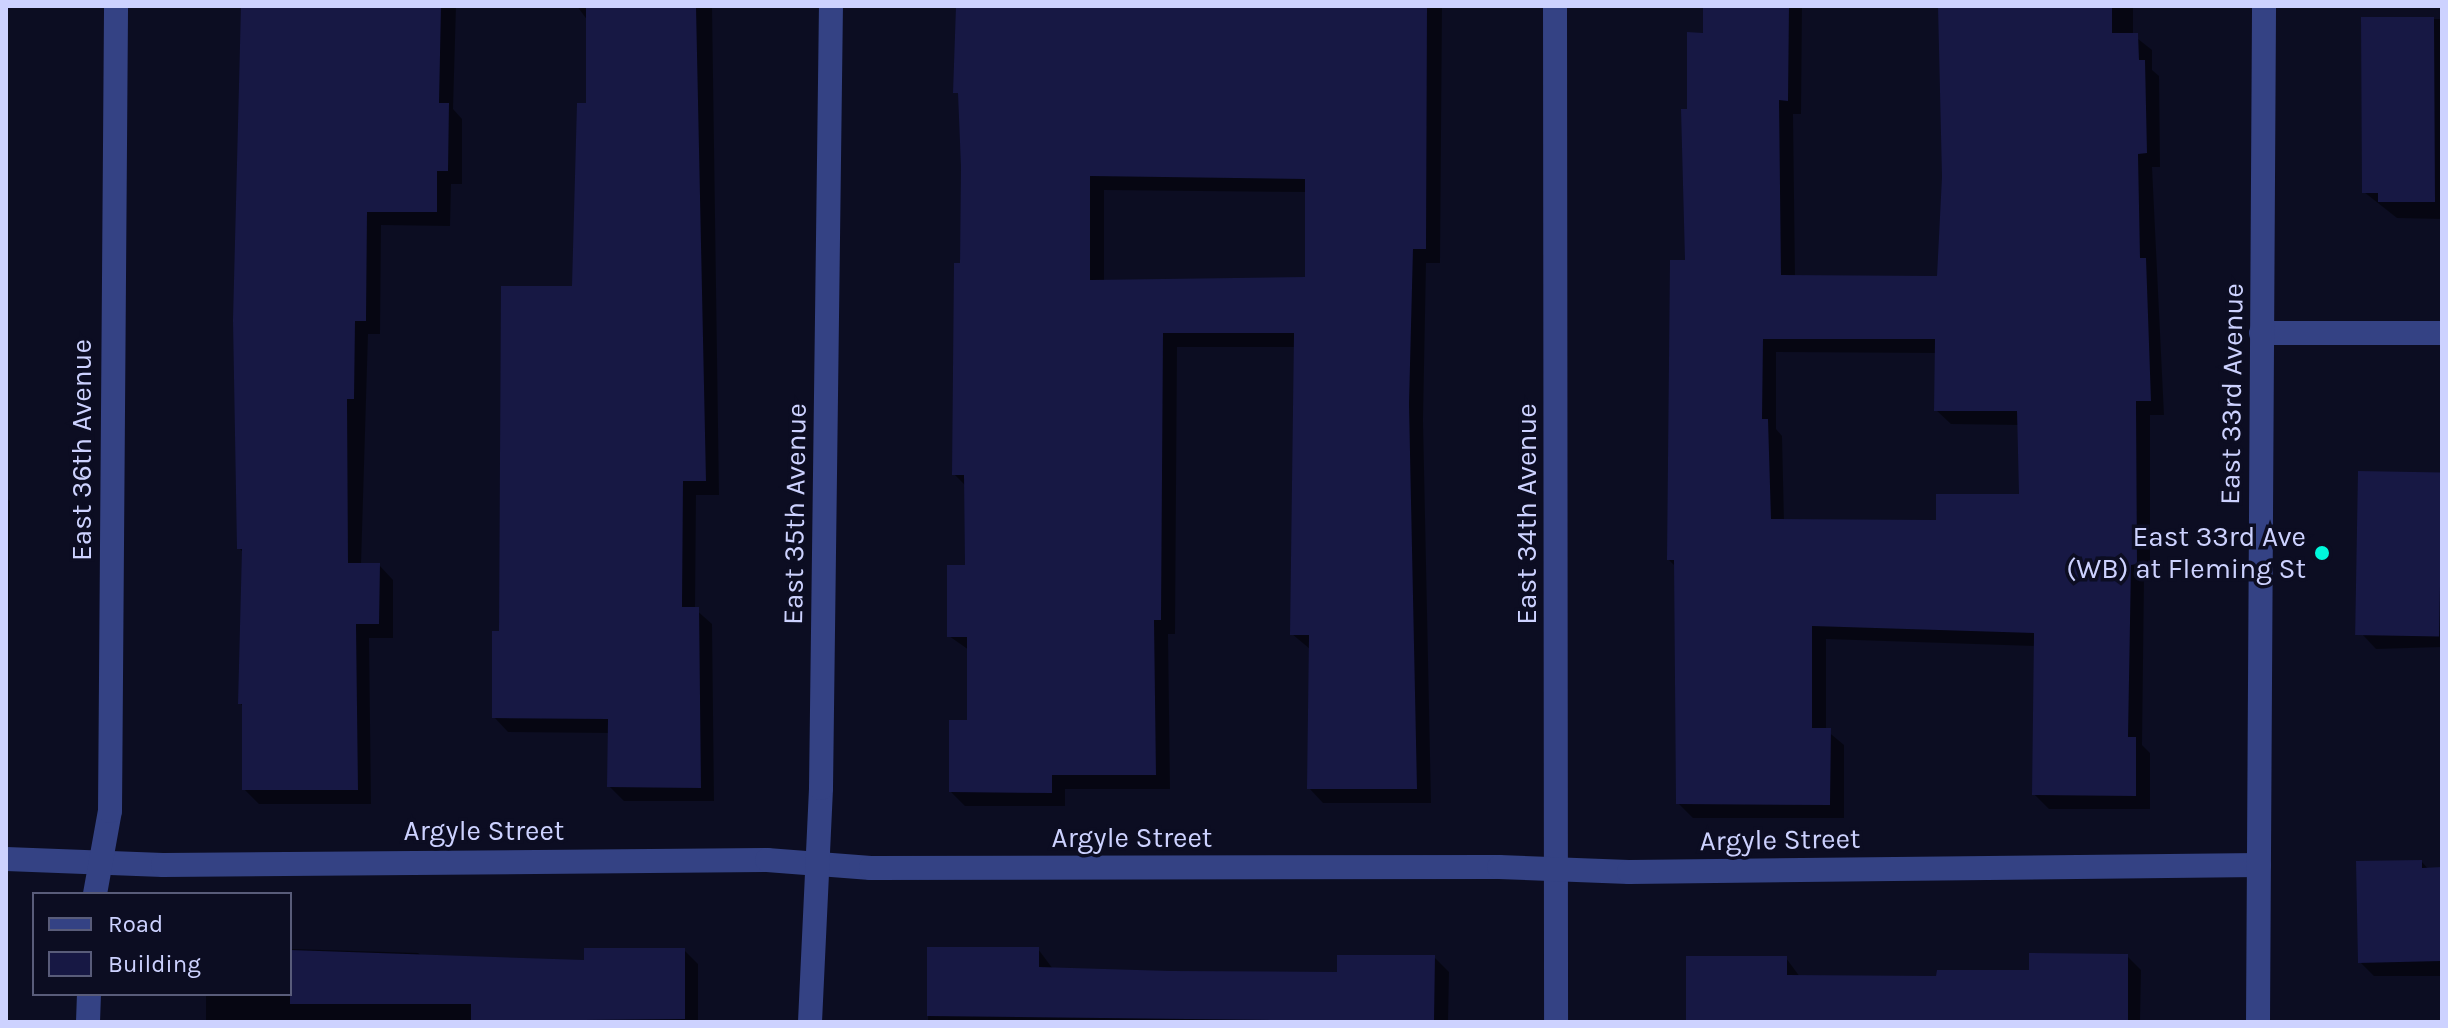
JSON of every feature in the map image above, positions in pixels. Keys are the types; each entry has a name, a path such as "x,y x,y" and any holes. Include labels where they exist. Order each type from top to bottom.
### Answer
{"street":[{"name":"East 36th Avenue","path":"95,892 110,811 116,6"},
{"name":"East 35th Avenue","path":"810,1022 821,788 831,6"},
{"name":"East 34th Avenue","path":"1555,6 1556,1022"},
{"name":"East 33rd Avenue","path":"2258,1022 2264,6"},
{"path":"2261,333 2442,333"},
{"name":"Argyle Street","path":"6,859 816,863 871,868 1557,869 2259,865"},
{"path":"88,1022 89,996"}],"building":[{"path":"241,6 441,6 439,103 449,103 448,171 437,171 437,212 367,212 366,321 355,321 354,399 347,399 348,563 380,563 379,624 356,624 358,790 242,790 242,704 238,704 242,549 237,549 233,320"},
{"path":"586,6 696,6 706,481 683,481 682,607 699,607 701,788 607,787 608,719 492,718 492,631 499,631 501,286 572,286 577,103 586,103"},
{"path":"956,6 1427,6 1426,249 1413,249 1409,404 1417,789 1307,789 1309,635 1290,635 1294,333 1163,333 1161,620 1154,620 1156,775 1052,775 1052,793 949,792 949,720 967,720 967,637 947,637 947,565 965,565 964,475 952,475 954,263 960,263 961,167 958,93 953,93","holes":["1090,176 1305,179 1305,277 1090,280"]},
{"path":"1703,6 1789,6 1788,101 1779,100 1781,275 1937,276 1942,177 1938,6 2112,6 2112,33 2138,33 2139,60 2145,60 2147,153 2138,154 2140,258 2146,258 2151,401 2136,401 2137,564 2131,565 2128,737 2136,737 2136,796 2032,795 2034,633 1812,626 1812,728 1831,728 1830,805 1676,804 1674,560 1667,560 1670,260 1685,260 1681,109 1687,109 1687,32 1703,33","holes":["1763,339 1935,339 1934,411 2017,411 2019,494 1936,494 1936,520 1771,519 1768,419 1762,419"]},
{"path":"2361,17 2434,17 2435,202 2378,202 2378,193 2362,193"},
{"path":"2358,471 2442,472 2439,636 2355,635"},
{"path":"2422,860 2422,868 2442,867 2442,961 2358,963 2356,861"},
{"path":"927,947 1039,947 1039,967 1170,971 1337,972 1337,955 1435,955 1434,1022 927,1016"},
{"path":"584,948 685,948 685,1019 471,1021 471,1004 290,1004 292,950 584,960"},
{"path":"2029,953 2128,954 2128,1022 1686,1021 1686,956 1787,956 1787,975 1936,976 1937,970 2029,970"}],"place":[{"name":"East 33rd Ave (WB) at Fleming St","path":"2322,553"}]}
